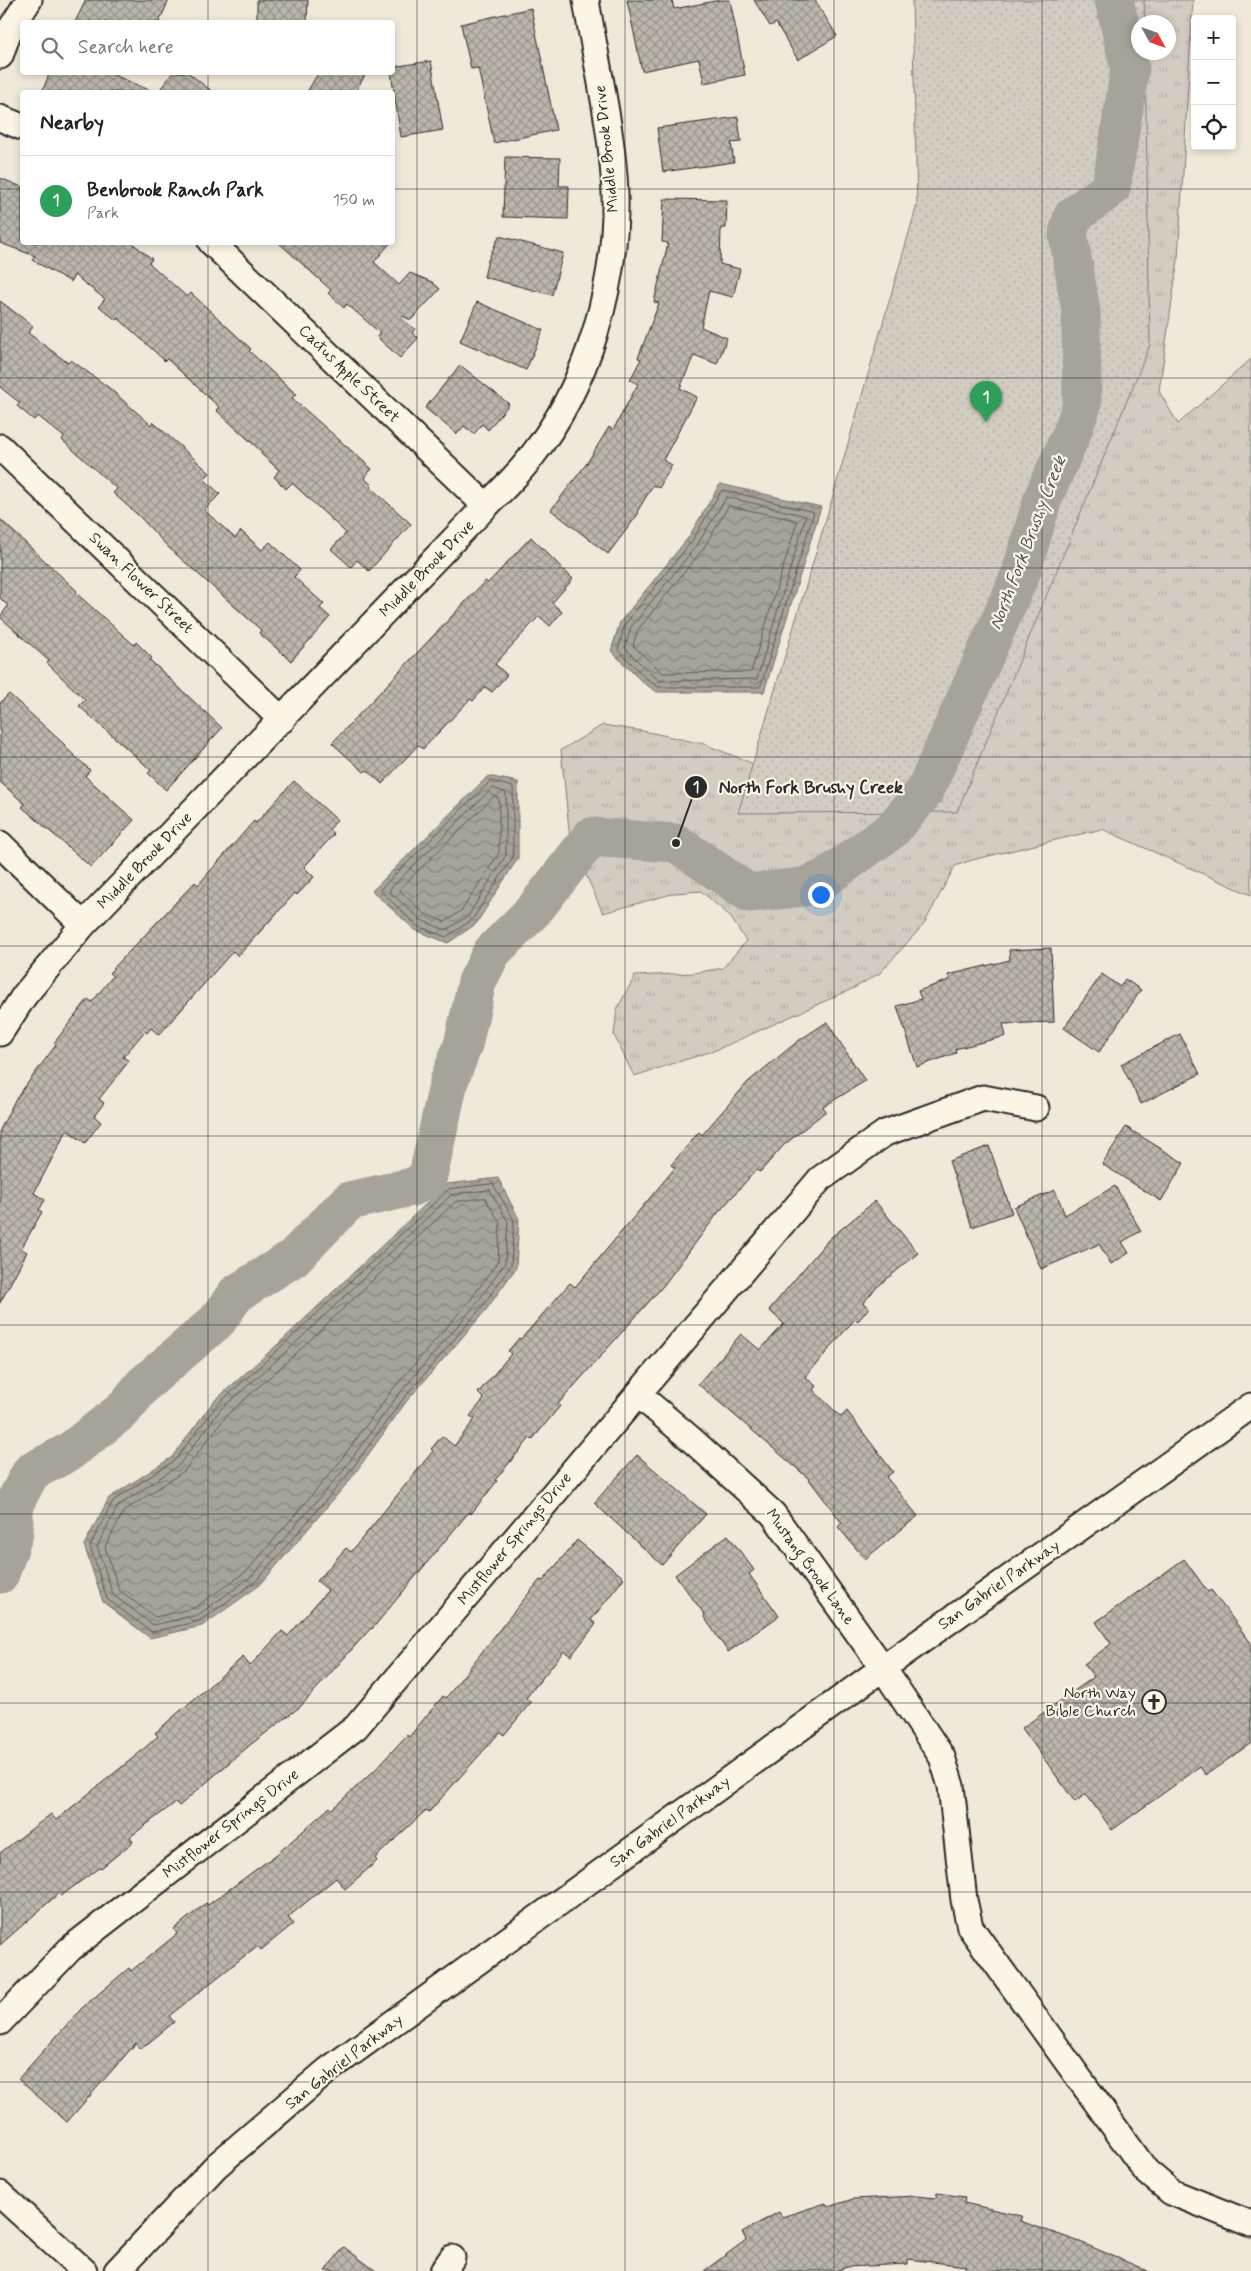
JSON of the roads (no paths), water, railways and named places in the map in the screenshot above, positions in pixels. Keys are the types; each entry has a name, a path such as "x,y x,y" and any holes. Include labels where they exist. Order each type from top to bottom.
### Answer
{"street":[{"path":"0,56 8,33 29,0"},
{"name":"Middle Brook Drive","path":"0,1033 24,996 83,925 486,506 532,456 560,414 596,328 608,283 615,238 615,192 609,138 586,0"},
{"path":"0,118 20,126"},
{"name":"Cactus Apple Street","path":"214,245 486,506"},
{"name":"Swan Flower Street","path":"0,447 282,720"},
{"path":"0,844 83,925"},
{"name":"Mistflower Springs Drive","path":"0,2022 70,1949 356,1727 820,1179 885,1133 983,1098 1036,1108"},
{"name":"Mustang Brook Lane","path":"639,1395 692,1440 773,1514 883,1668 942,1757 951,1786 964,1900 970,1927 1146,2171 1171,2192 1251,2224"},
{"name":"San Gabriel Parkway","path":"117,2271 216,2166 328,2070 883,1668 1251,1406"},
{"path":"0,2194 84,2271"}],"water":[{"path":"720,484 821,507 764,692 657,692 642,682 611,651 620,622 688,538"},
{"path":"488,776 518,782 518,858 476,924 448,943 415,930 372,891"},
{"path":"498,1178 519,1219 516,1268 486,1310 406,1402 350,1480 260,1585 202,1626 150,1638 103,1602 84,1545 109,1498 172,1457 213,1402 277,1345 447,1184"}],"waterway":[{"name":"North Fork Brushy Creek","path":"0,1574 14,1533 14,1504 31,1472 69,1452 123,1410 143,1385 217,1321 236,1294 293,1258 349,1201 412,1187 427,1180 449,1081 463,1045 477,982 492,952 534,910 591,837 676,843 749,893 804,887 825,878 892,830 925,791 1021,573 1043,498 1082,405 1081,311 1068,234 1073,216 1111,188 1130,69 1114,0"}],"place":[{"name":"Benbrook Ranch Park","path":"986,422"},
{"name":"North Fork Brushy Creek","path":"676,843"},
{"name":"North Way Bible Church","path":"1154,1702"}]}
